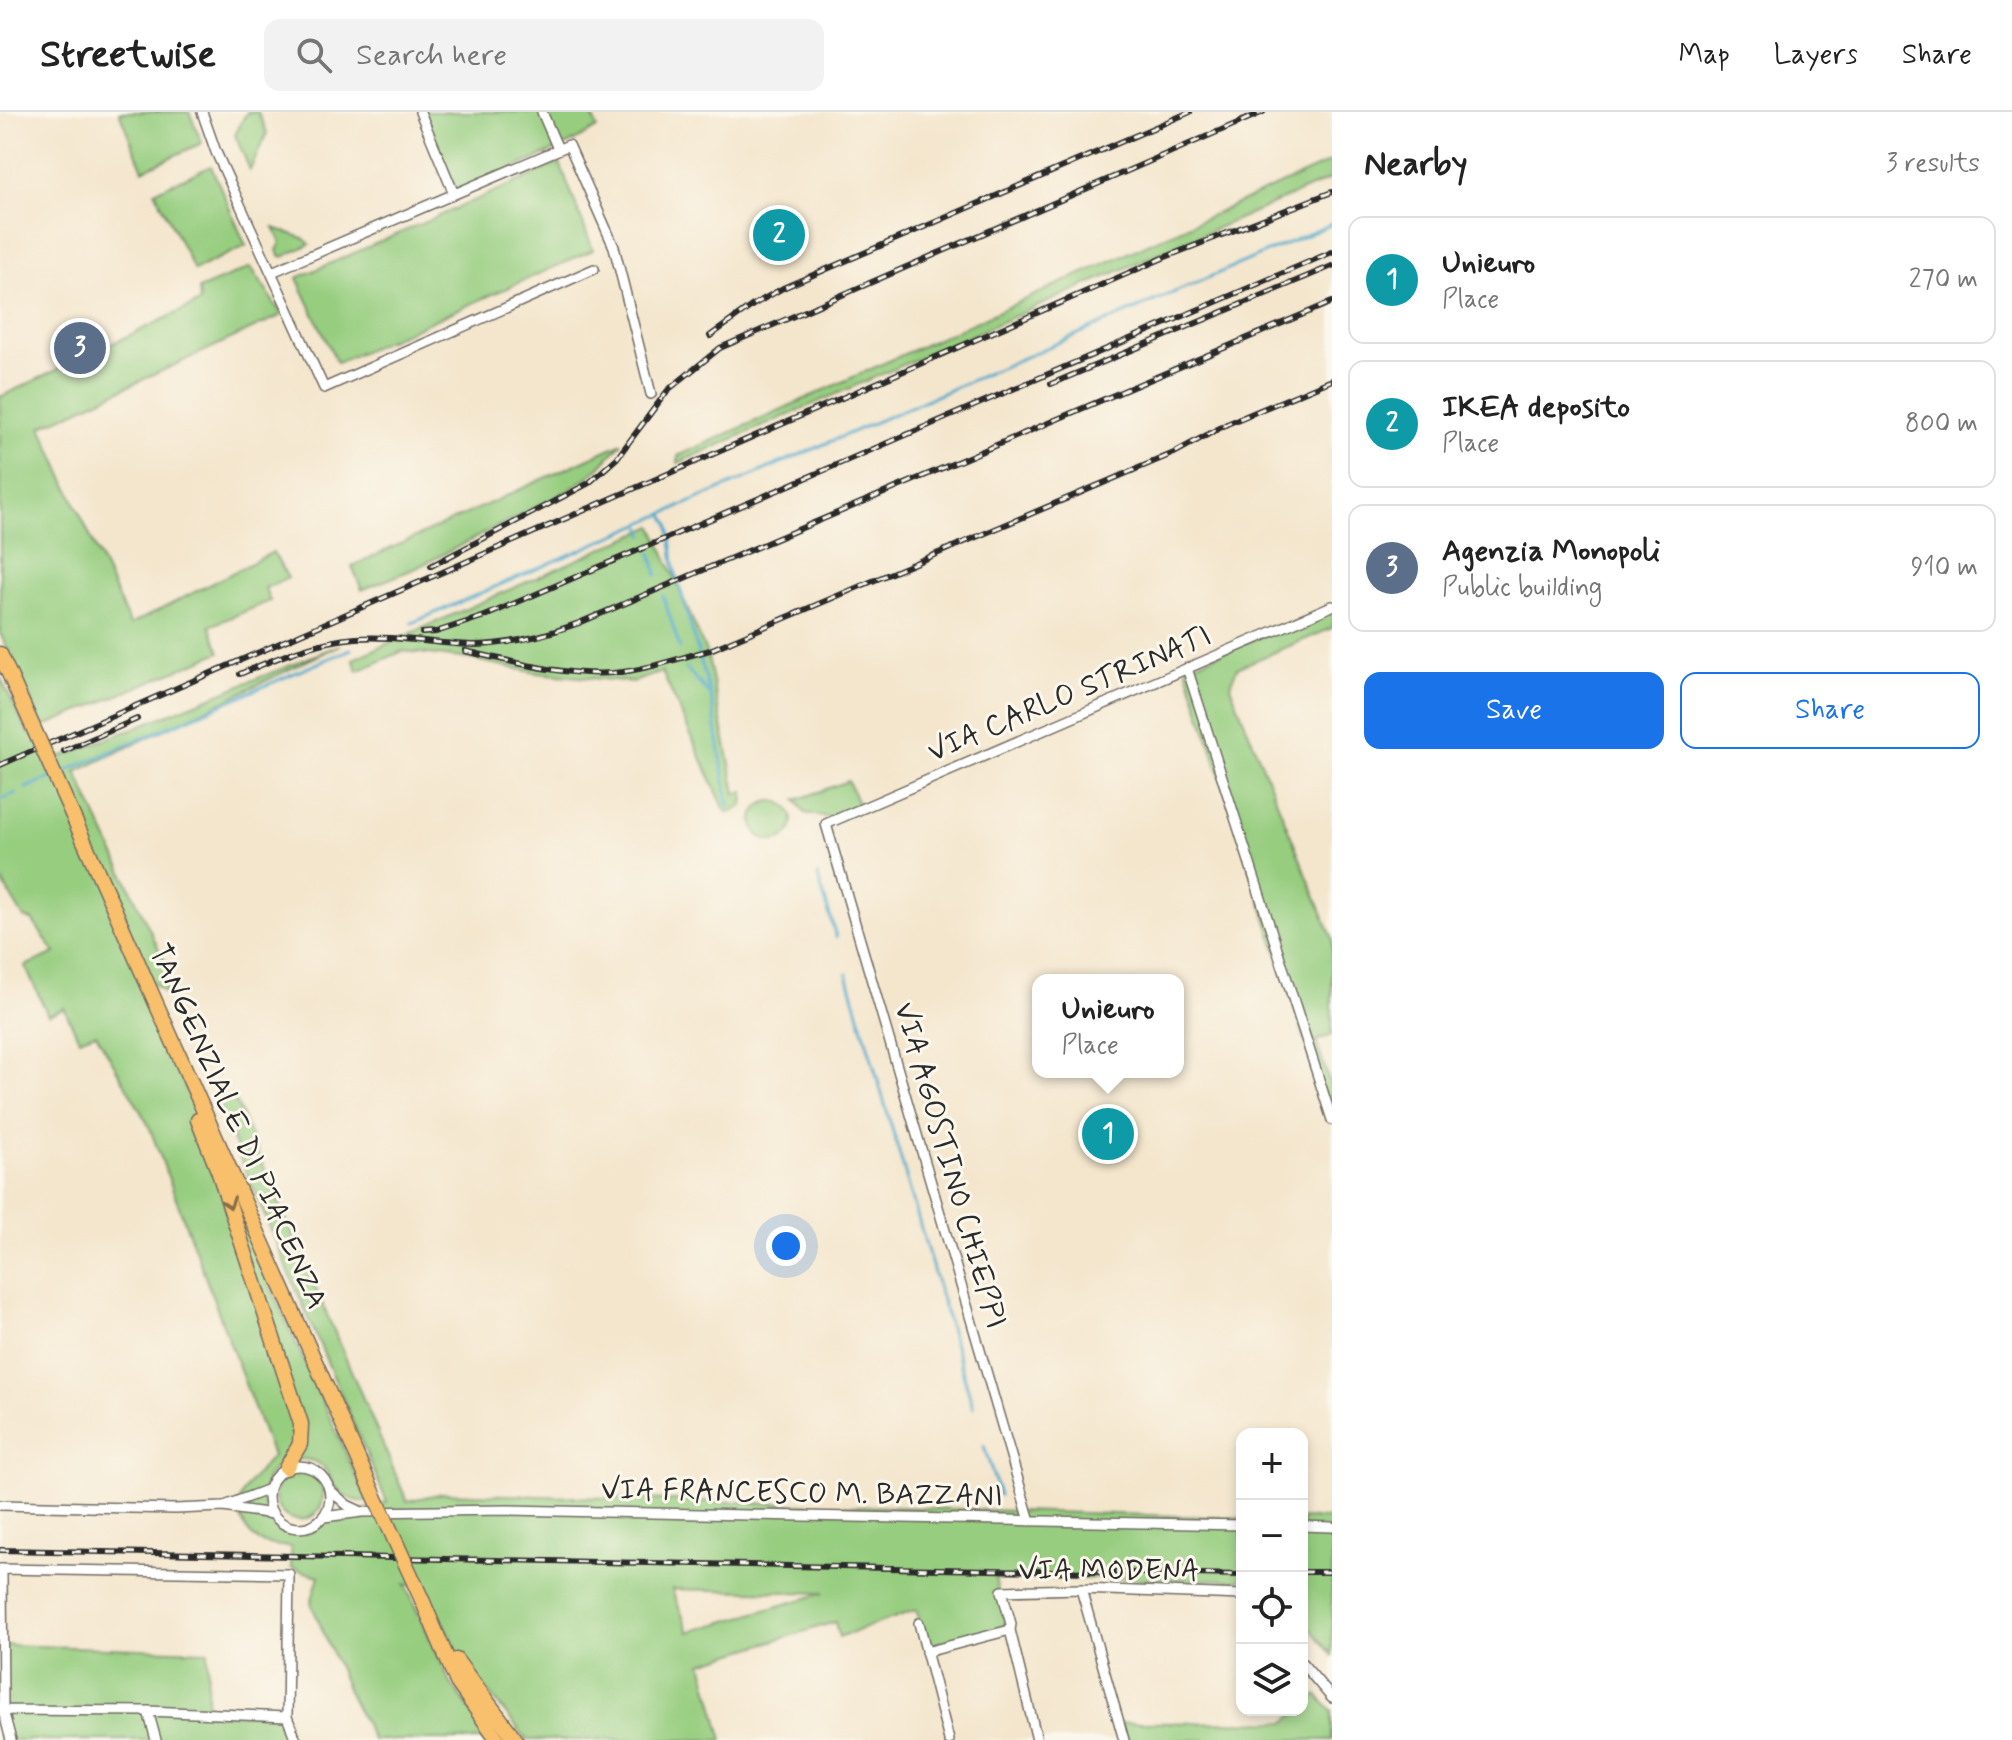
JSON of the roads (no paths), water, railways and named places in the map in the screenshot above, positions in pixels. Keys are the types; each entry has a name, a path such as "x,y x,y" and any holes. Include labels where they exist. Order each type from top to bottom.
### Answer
{"highway":[{"name":"TANGENZIALE DI PIACENZA","path":"0,654 457,1682 496,1740"},
{"path":"177,1051 184,1088 219,1173 301,1424 300,1444 286,1468"},
{"name":"TANGENZIALE DI PIACENZA","path":"430,1619 466,1677 516,1740"}],"street":[{"path":"202,112 216,152 324,388 594,269"},
{"path":"420,112 454,194"},
{"path":"542,112 558,149"},
{"path":"272,272 569,145 614,247 651,394"},
{"name":"VIA CARLO STRINATI","path":"826,824 1332,606"},
{"path":"1187,668 1332,1120"},
{"name":"VIA AGOSTINO CHIEPPI","path":"826,824 1030,1521"},
{"path":"305,1466 314,1469 327,1482 331,1500 324,1517 316,1523 298,1528 281,1523 273,1514 268,1499 269,1489 278,1473 286,1468 305,1466"},
{"path":"223,1507 269,1489"},
{"path":"330,1490 347,1505 362,1512"},
{"path":"0,1505 175,1509 223,1507 273,1514"},
{"name":"VIA FRANCESCO M. BAZZANI","path":"324,1517 362,1512 508,1510 1236,1525"},
{"path":"1308,1526 1332,1527"},
{"path":"11,1740 2,1710 1,1569 289,1574 287,1717 296,1740"},
{"path":"1081,1589 1124,1740"},
{"name":"VIA MODENA","path":"926,1652 1010,1630 1002,1591 1081,1589 1236,1595"},
{"path":"919,1623 949,1740"},
{"path":"1010,1630 1037,1740"},
{"path":"1308,1670 1332,1698"},
{"path":"2,1710 148,1711 287,1717"},
{"path":"148,1711 156,1740"}],"waterway":[{"path":"412,623 1332,224"},
{"path":"664,515 669,524 675,571 711,697 729,807"},
{"path":"641,525 644,535"},
{"path":"651,553 657,575"},
{"path":"663,596 680,648"},
{"path":"59,774 351,649"},
{"path":"686,668 709,694"},
{"path":"26,788 52,777"},
{"path":"0,800 16,793"},
{"path":"818,876 836,937"},
{"path":"847,974 973,1407"},
{"path":"984,1446 999,1495"}],"railway":[{"path":"710,336 783,288 1190,112"},
{"path":"431,566 589,483 617,458 668,390 720,348 1263,112"},
{"path":"0,765 1163,258 1332,192"},
{"path":"422,633 436,632 485,616 1332,252"},
{"path":"1051,384 1332,266"},
{"path":"240,674 296,651 341,640 385,638 486,645 527,639 566,628 1332,302"},
{"path":"465,651 539,667 613,673 710,650 1174,453 1227,424 1332,380"},
{"path":"64,751 137,719"},
{"path":"0,1550 1236,1575"},
{"path":"1308,1572 1332,1572"}],"place":[{"name":"IKEA deposito","path":"779,235"},
{"name":"Agenzia Monopoli","path":"80,348"},
{"name":"Unieuro","path":"1108,1134"}]}
